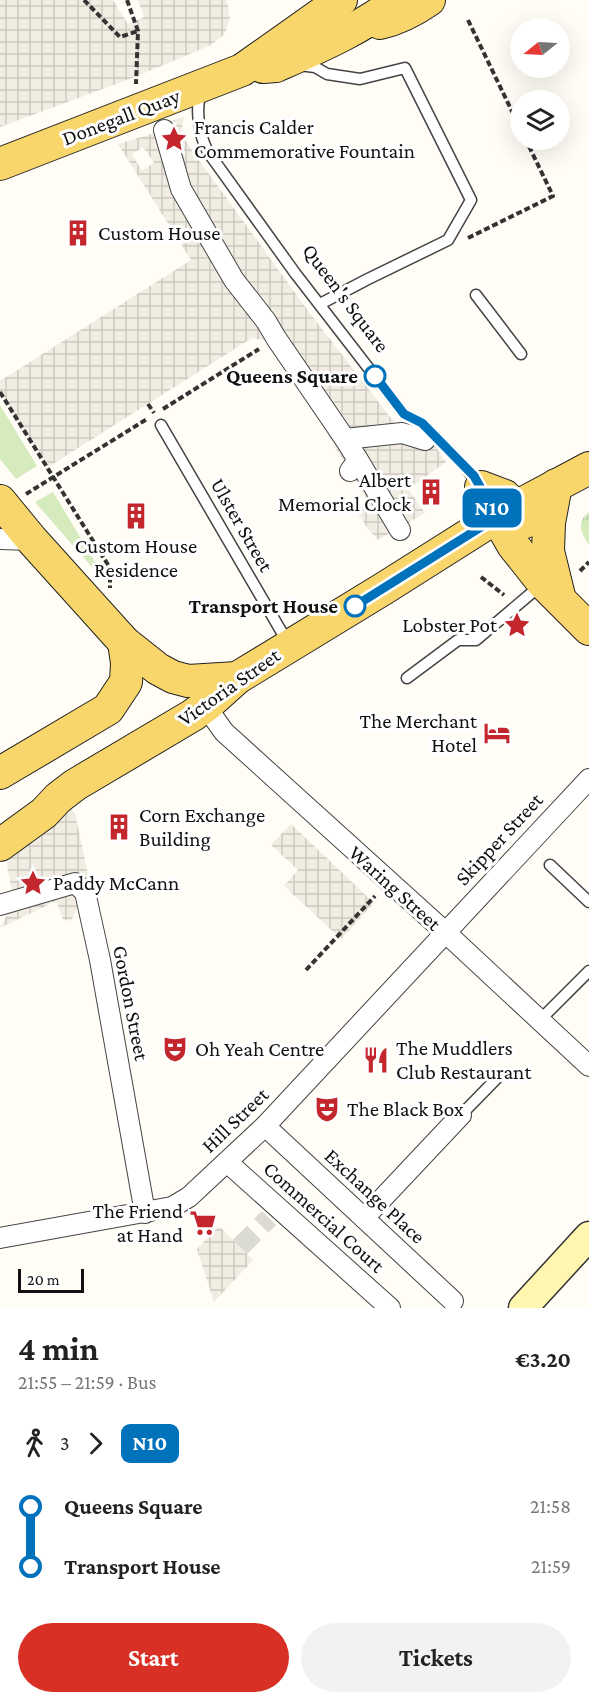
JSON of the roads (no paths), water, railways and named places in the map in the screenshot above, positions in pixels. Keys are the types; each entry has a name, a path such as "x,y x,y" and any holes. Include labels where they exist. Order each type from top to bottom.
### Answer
{"main road":[{"name":"Donegall Quay","path":"2,163 242,70 341,0"},
{"name":"Donegall Quay","path":"242,70 276,66 356,29 378,16 398,0"},
{"name":"Donegall Quay","path":"356,29 390,21 412,12 429,0"},
{"name":"Victoria Street","path":"0,845 44,813 75,784 208,704 237,678 383,589 494,503 556,485 589,468"},
{"path":"552,591 548,550 549,523 556,485"},
{"path":"494,503 548,550"},
{"path":"494,503 513,544 552,591 589,629"},
{"path":"2,504 117,634 158,669 173,677 188,681 237,678"},
{"path":"0,773 108,709 126,682 127,663 117,634"},
{"path":"0,818 38,795 75,784"}],"street":[{"path":"164,130 181,189 234,280 266,321 345,439 354,466 400,530"},
{"path":"345,439 402,433 425,440"},
{"path":"0,539 32,540"},
{"name":"Waring Street","path":"208,704 224,732 445,933 542,1026 589,1066"},
{"name":"Skipper Street","path":"445,933 589,779"},
{"name":"Gordon Street","path":"0,905 75,883 88,892 146,1213"},
{"name":"Hill Street","path":"0,1238 146,1213 172,1207 189,1197 265,1126 445,933"},
{"path":"364,1218 461,1115"},
{"name":"Exchange Place","path":"265,1126 453,1301"},
{"name":"Commercial Court","path":"227,1162 274,1213 390,1308"},
{"path":"532,1303 589,1236"}],"lane":[{"path":"276,66 315,67 327,74 360,79 405,68 471,200 444,248 368,279 320,304"},
{"name":"Queen's Square","path":"203,85 198,100 203,142 207,152 295,273 404,414 422,423 466,468 494,503"},
{"path":"476,295 521,354"},
{"name":"Ulster Street","path":"161,425 289,646"},
{"path":"407,678 458,640 476,640 552,591"},
{"path":"550,865 589,902"},
{"path":"542,1026 589,971"},
{"path":"461,1115 500,1074"}],"tunnel":[{"path":"240,1247 269,1218"}],"place":[{"name":"Francis Calder Commemorative Fountain","path":"174,139"},
{"name":"Custom House","path":"78,233"},
{"name":"Queens Square","path":"375,376"},
{"name":"Albert Memorial Clock","path":"431,492"},
{"name":"Custom House Residence","path":"136,516"},
{"name":"Transport House","path":"355,606"},
{"name":"Lobster Pot","path":"517,625"},
{"name":"The Merchant Hotel","path":"497,733"},
{"name":"Corn Exchange Building","path":"119,827"},
{"name":"Paddy McCann","path":"33,883"},
{"name":"Oh Yeah Centre","path":"175,1049"},
{"name":"The Muddlers Club Restaurant","path":"376,1060"},
{"name":"The Black Box","path":"327,1109"},
{"name":"The Friend at Hand","path":"203,1223"}]}
